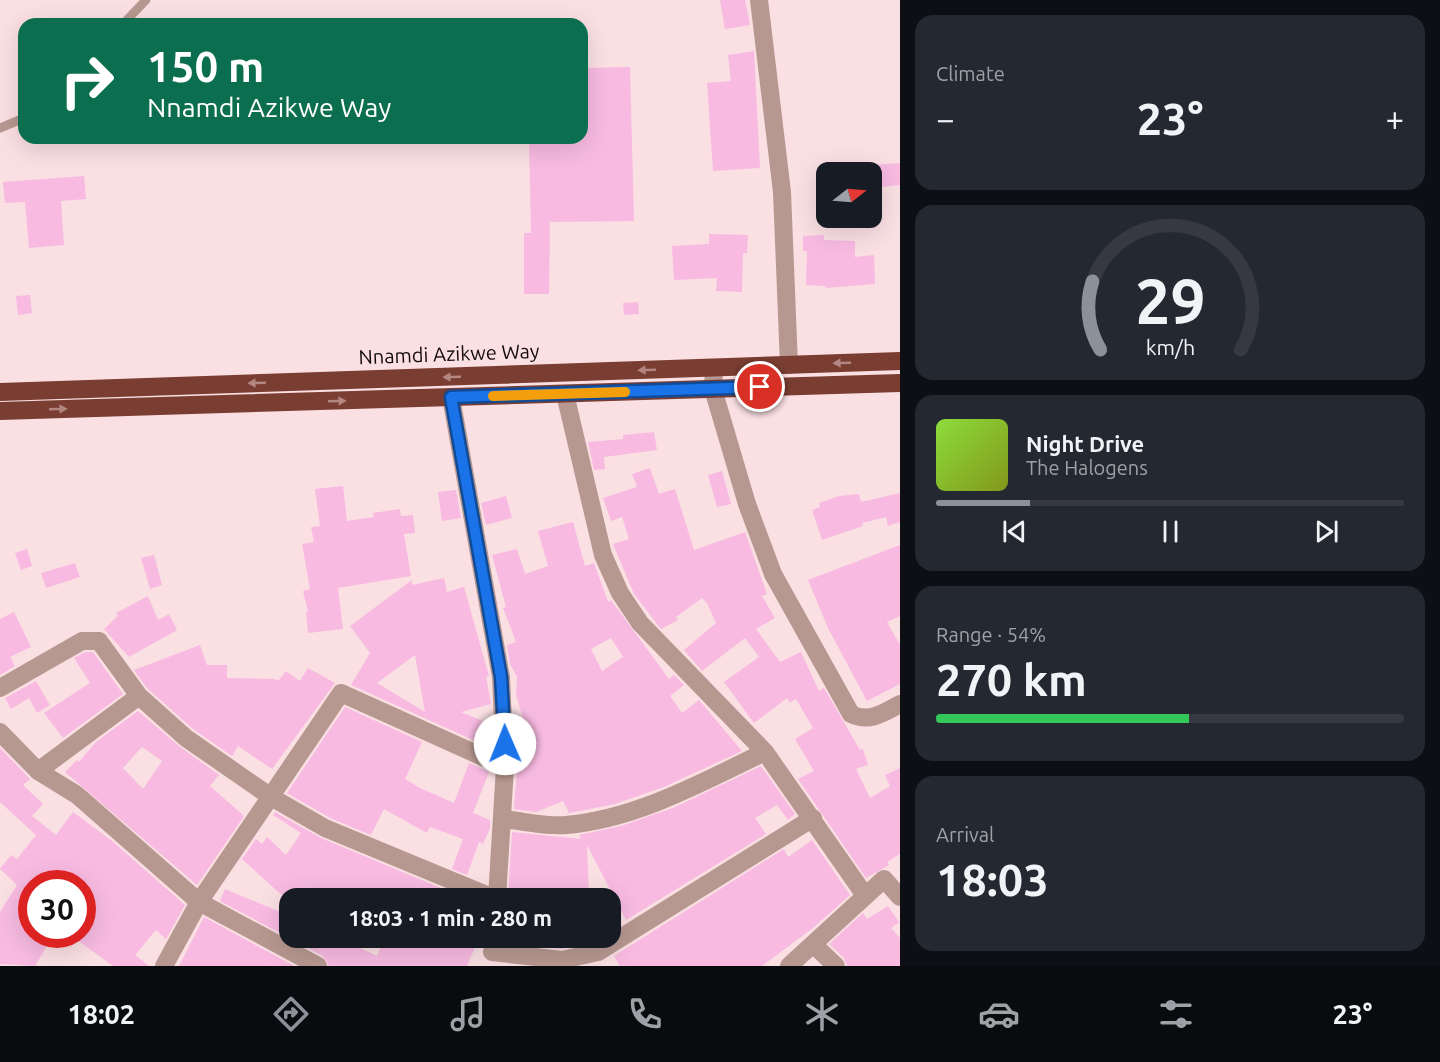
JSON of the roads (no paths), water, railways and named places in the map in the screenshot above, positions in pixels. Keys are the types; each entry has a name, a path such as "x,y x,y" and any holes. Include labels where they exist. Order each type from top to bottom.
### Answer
{"highway":[{"name":"Nnamdi Azikwe Way","path":"0,392 900,361"},
{"path":"0,411 900,383"}],"street":[{"path":"759,0 782,192 789,365"},
{"path":"714,368 713,389 747,504 773,574 851,714 858,718 876,717 900,704"},
{"path":"565,394 603,555 620,593 640,623 765,752 864,894"},
{"path":"451,397 501,677 505,767 497,888"},
{"path":"0,688 82,641 90,639 99,641 139,696 186,738 272,797 325,828 472,888"},
{"path":"165,966 200,903 341,693 505,767"},
{"path":"38,771 139,696"},
{"path":"0,732 38,771 77,795 200,903 318,966"},
{"path":"502,819 564,825 622,814 685,790 765,752"},
{"path":"492,952 562,960 602,959 813,818"},
{"path":"789,966 814,945 864,894 884,879 900,897"},
{"path":"814,945 836,966"}],"lane":[{"path":"129,18 146,0"},
{"path":"0,128 18,120"}]}
